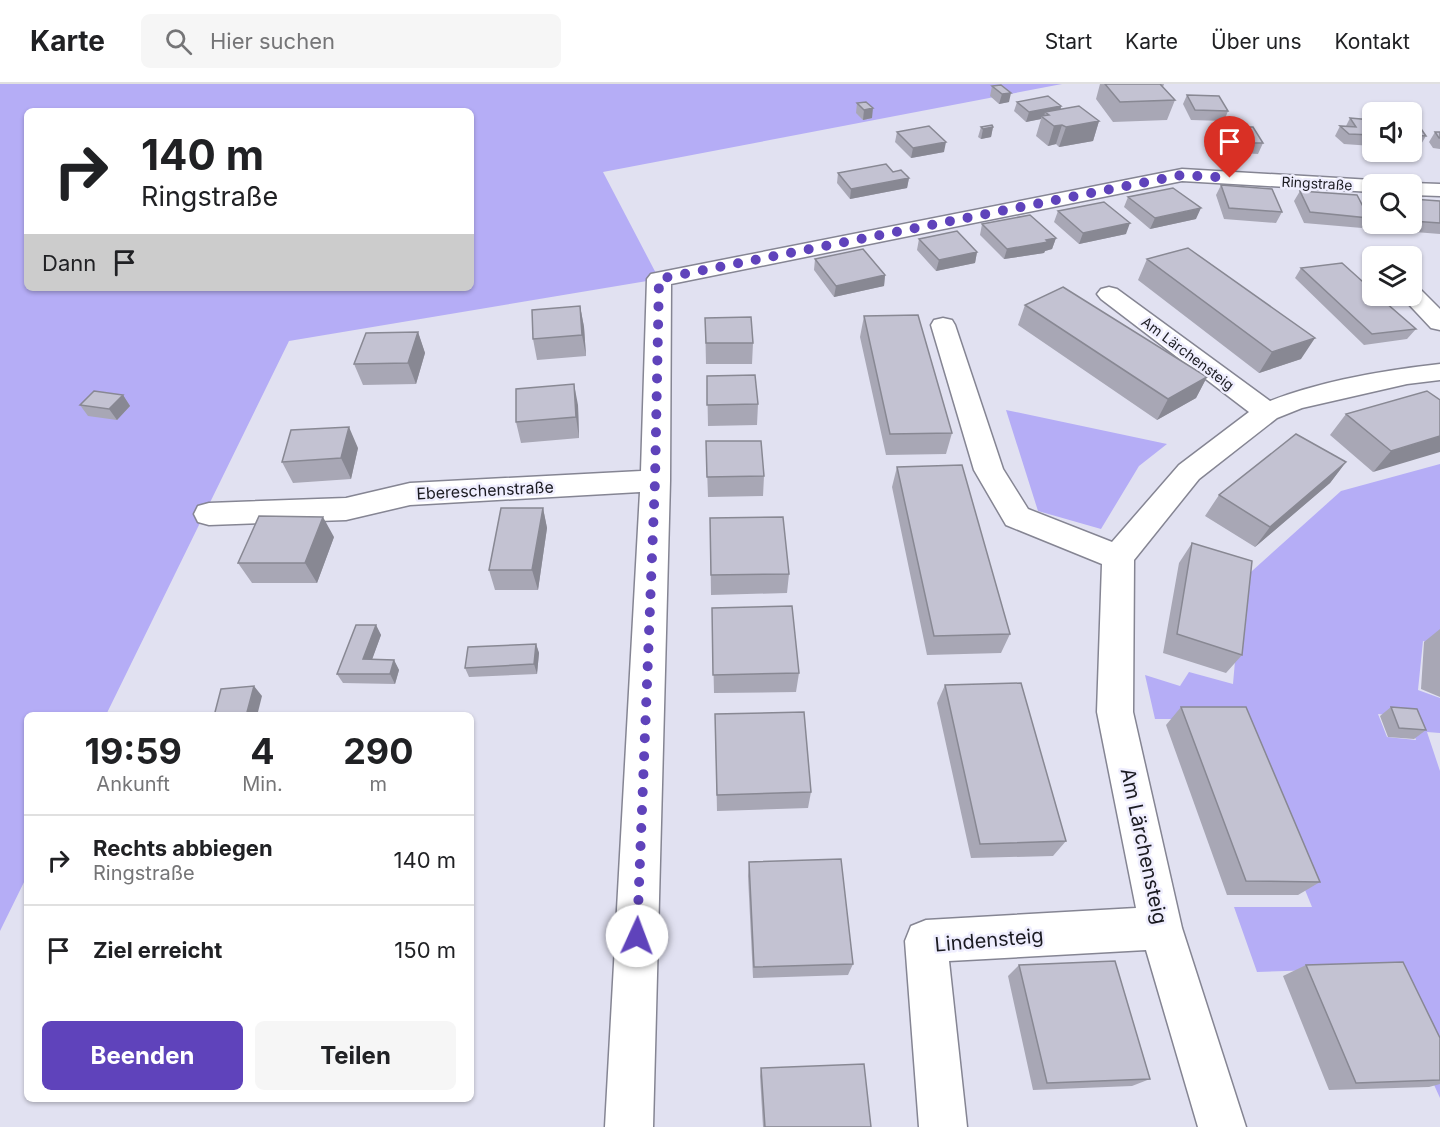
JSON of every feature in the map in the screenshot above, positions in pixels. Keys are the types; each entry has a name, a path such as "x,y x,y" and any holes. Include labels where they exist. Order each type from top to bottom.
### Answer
{"street":[{"name":"Ringstraße","path":"655,481 659,279 1182,175 1362,185"},
{"path":"1422,189 1440,190"},
{"name":"Am Lärchensteig","path":"1109,294 1268,412"},
{"path":"1422,304 1440,322"},
{"path":"943,325 989,470 1017,516 1118,557 1189,472 1268,412 1294,401 1407,376 1440,372"},
{"path":"629,1127 655,481"},
{"name":"Ebereschenstraße","path":"209,514 346,509 410,494 655,481"},
{"name":"Am Lärchensteig","path":"1118,557 1115,712 1161,928 1222,1127"},
{"name":"Lindensteig","path":"943,1127 926,941 1161,928"}],"shaded area":[{"path":"0,84 1062,84 603,172 659,279 289,341 107,712 24,712 24,882 0,931"},
{"path":"1006,410 1167,444 1139,466 1101,529 1038,511"},
{"path":"1440,464 1440,647 1423,641 1418,690 1440,698 1440,733 1427,732 1440,771 1440,1098 1381,968 1257,972 1234,907 1312,907 1235,719 1155,719 1145,675 1180,686 1189,672 1233,684 1242,580 1341,491","holes":["1378,714 1407,717 1416,740 1387,737"]}],"building":[{"path":"1105,84 1160,84 1175,100 1120,102"},
{"path":"1001,85 1011,93 1002,94 992,86"},
{"path":"1187,95 1219,96 1228,111 1195,110"},
{"path":"1048,96 1061,106 1029,112 1017,102"},
{"path":"866,102 873,108 864,110 857,103"},
{"path":"1079,106 1099,121 1066,127 1054,126 1041,116 1049,115 1045,112"},
{"path":"1350,118 1362,119 1362,135 1349,134 1340,126 1356,127"},
{"path":"992,125 993,127 983,129 981,127"},
{"path":"929,126 946,142 913,148 897,132"},
{"path":"1237,127 1253,127 1263,143 1246,143"},
{"path":"886,164 893,172 901,170 909,178 851,189 838,173"},
{"path":"1221,185 1272,189 1282,212 1229,208"},
{"path":"1173,188 1201,208 1155,218 1128,197"},
{"path":"1300,191 1357,195 1362,205 1362,217 1310,212"},
{"path":"1422,200 1440,201 1440,223 1422,222"},
{"path":"1104,202 1130,223 1083,233 1058,211"},
{"path":"1030,215 1056,238 1046,240 1048,242 1007,249 982,224"},
{"path":"957,231 977,252 939,260 919,239"},
{"path":"1188,248 1315,338 1272,352 1147,259"},
{"path":"863,249 885,275 836,286 815,259"},
{"path":"1342,263 1362,281 1362,306 1390,306 1416,329 1372,334 1301,268"},
{"path":"1063,287 1207,377 1168,399 1025,305"},
{"path":"580,306 582,335 533,339 532,310"},
{"path":"918,315 952,433 890,434 864,316"},
{"path":"751,317 753,343 706,343 705,318"},
{"path":"418,332 408,363 354,364 366,333"},
{"path":"755,375 758,404 707,405 707,376"},
{"path":"574,384 576,417 516,422 516,389"},
{"path":"94,391 123,395 109,409 80,405"},
{"path":"1427,391 1440,400 1440,436 1391,451 1346,414"},
{"path":"349,427 341,458 282,462 291,430"},
{"path":"1296,434 1346,462 1270,527 1219,495"},
{"path":"706,441 761,441 764,476 707,477"},
{"path":"962,465 1010,634 934,636 897,467"},
{"path":"501,508 543,508 532,570 489,570"},
{"path":"259,516 323,517 305,563 238,563"},
{"path":"783,517 789,574 711,575 710,518"},
{"path":"1192,543 1252,561 1242,655 1177,634"},
{"path":"792,606 799,673 713,675 712,608"},
{"path":"356,625 376,625 363,659 394,660 390,674 337,674"},
{"path":"536,644 534,664 465,668 468,647"},
{"path":"1021,683 1066,841 980,844 945,685"},
{"path":"254,686 247,712 215,712 221,689"},
{"path":"1181,707 1246,707 1320,882 1246,881"},
{"path":"1391,707 1417,709 1426,730 1399,728"},
{"path":"804,712 811,792 717,795 715,714"},
{"path":"841,859 853,964 754,967 749,862"},
{"path":"1115,961 1150,1079 1047,1083 1019,965"},
{"path":"1403,962 1440,1038 1440,1080 1356,1083 1306,965"},
{"path":"864,1064 871,1127 765,1127 761,1068"}],"route":[{"path":"637,936 655,481 659,279 1182,175 1230,178"}]}
